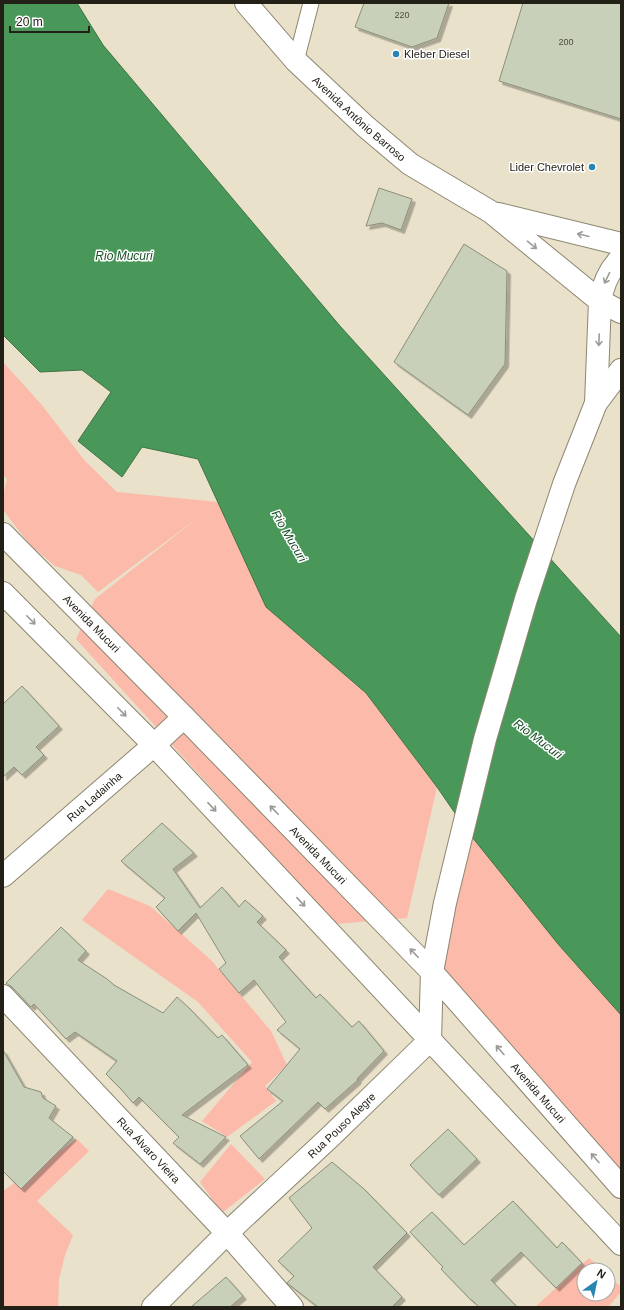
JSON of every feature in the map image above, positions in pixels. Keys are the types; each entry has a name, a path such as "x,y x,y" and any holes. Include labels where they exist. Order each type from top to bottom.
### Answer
{"street":[{"name":"Avenida Antônio Barroso","path":"246,3 296,61 365,126 410,164 491,212 600,301 621,312"},
{"name":"Avenida Antônio Barroso","path":"491,212 621,244"},
{"path":"596,403 600,301 608,276 615,264 621,258"},
{"path":"430,1040 432,972 445,903 485,739 526,599 564,484 596,403 621,370"},
{"name":"Avenida Mucuri","path":"3,534 184,717 432,972 621,1187"},
{"path":"3,593 154,745 621,1244"},
{"name":"Rua Ladainha","path":"3,876 154,745 184,717"},
{"name":"Rua Álvaro Vieira","path":"3,996 227,1232 292,1307"},
{"name":"Rua Pouso Alegre","path":"153,1307 227,1232 331,1136 430,1040"}],"lane":[{"path":"296,61 311,3"}],"shaded area":[{"path":"3,362 41,404 85,461 117,492 218,502 275,615 366,693 437,787 407,918 335,924 76,639 95,599 199,517 98,592 81,575 55,566 30,545 3,510 3,495 7,479 3,475"},
{"path":"468,832 621,1013 621,1181 437,971"},
{"path":"108,889 150,906 211,960 271,1031 287,1065 265,1086 276,1101 227,1137 202,1121 252,1062 198,1002 82,920"},
{"path":"77,1139 89,1151 37,1201 73,1235 65,1255 59,1279 58,1307 3,1307 3,1191"},
{"path":"231,1144 265,1179 222,1213 200,1182"},
{"path":"589,1258 594,1262 585,1262"},
{"path":"576,1270 576,1302 612,1302 608,1307 535,1307"},
{"path":"616,1282 621,1287 621,1292 616,1298"}],"water":[{"name":"Rio Mucuri","path":"3,3 77,3 103,45 340,326 621,637 621,1015 558,944 468,832 437,787 366,693 266,607 198,459 142,447 122,477 78,441 111,392 82,370 40,372 3,335"}],"building":[{"path":"364,3 449,3 437,38 412,47 355,27"},
{"path":"523,3 621,3 621,119 499,81"},
{"path":"379,188 412,199 401,230 382,223 366,226"},
{"path":"464,244 507,271 505,364 468,415 394,362"},
{"path":"22,686 59,726 36,747 44,755 22,775 14,767 3,777 3,704"},
{"path":"162,823 194,853 173,869 200,908 222,887 239,907 245,900 263,916 257,922 286,950 279,957 316,998 320,994 352,1027 359,1021 384,1051 357,1079 358,1080 325,1109 318,1102 259,1159 240,1136 283,1101 267,1089 300,1049 277,1030 286,1022 254,980 239,993 219,969 226,963 196,913 178,931 156,907 165,898 121,861"},
{"path":"61,927 86,951 78,960 114,985 163,1013 177,997 218,1038 222,1035 248,1065 182,1115 226,1137 200,1164 173,1143 179,1137 139,1097 133,1103 106,1074 117,1061 75,1032 66,1039 34,1004 31,1007 12,987 6,983"},
{"path":"3,1050 24,1087 41,1092 43,1098 56,1106 49,1118 73,1137 21,1189 3,1171"},
{"path":"448,1129 477,1159 439,1195 410,1165"},
{"path":"332,1162 364,1189 407,1233 373,1267 402,1297 392,1307 318,1307 287,1283 294,1276 278,1261 312,1228 289,1198"},
{"path":"513,1201 557,1248 562,1242 581,1262 576,1262 576,1269 556,1288 521,1252 491,1280 517,1307 479,1307 441,1269 443,1267 410,1232 432,1212 464,1245"},
{"path":"226,1277 243,1296 230,1307 191,1307"}],"place":[{"name":"Kleber Diesel","path":"396,54"},
{"name":"Lider Chevrolet","path":"592,167"}]}
